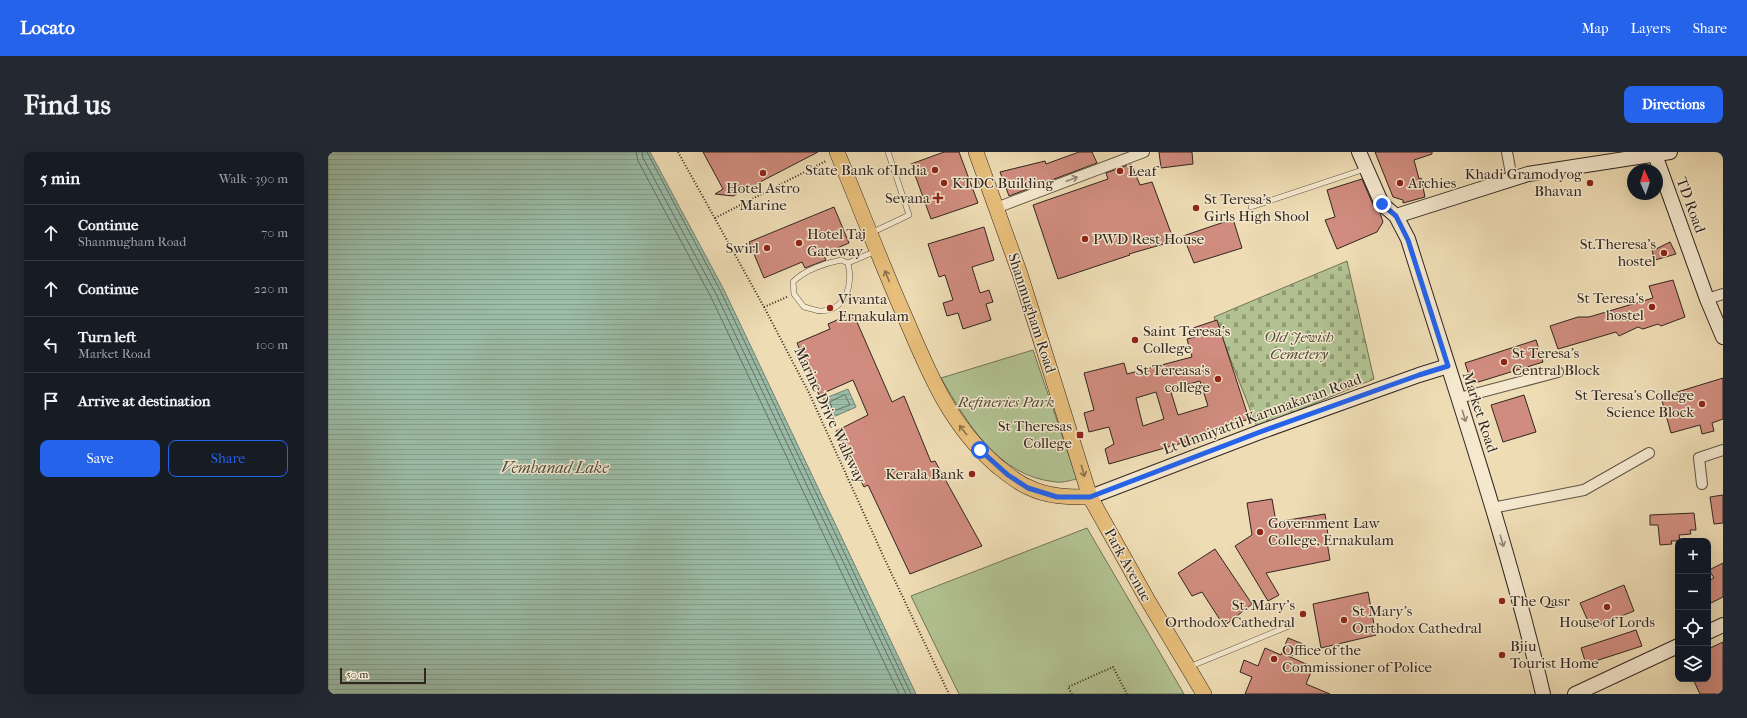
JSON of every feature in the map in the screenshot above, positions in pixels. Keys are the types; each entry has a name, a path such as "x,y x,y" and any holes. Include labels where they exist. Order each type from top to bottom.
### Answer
{"main road":[{"name":"Shanmugham Road","path":"976,152 1050,368 1090,497"},
{"path":"838,154 877,251 936,388 959,425 980,450 1008,475 1028,488 1057,497 1090,497"},
{"name":"Park Avenue","path":"1090,497 1204,694"}],"street":[{"path":"996,208 1144,152"},
{"name":"Market Road","path":"1359,152 1382,204 1396,216 1408,240 1459,398 1527,624 1543,694"},
{"path":"1507,152 1512,179"},
{"path":"1396,216 1528,174 1655,153 1670,152"},
{"name":"TD Road","path":"1655,153 1723,337"},
{"path":"1708,299 1723,294"},
{"name":"Lt Unniyattil Karunakaran Road","path":"1090,497 1260,432 1448,366"},
{"path":"1459,398 1558,372"},
{"path":"1702,484 1699,458 1723,450"},
{"path":"1492,508 1584,490 1648,453"},
{"path":"1711,631 1723,625"},
{"path":"1575,694 1675,647"}],"lane":[{"path":"870,233 909,215 888,152"},
{"path":"1251,207 1366,169"},
{"path":"848,263 850,271 850,286 845,298 835,307 822,311 804,307 794,294 793,282 798,276 832,262 841,260 848,263 877,251"},
{"path":"1188,668 1289,626"}],"path":[{"name":"Marine Drive Walkway","path":"678,152 764,307 809,393 886,562 949,694"},
{"path":"715,218 838,154"},
{"path":"764,307 794,294"},
{"path":"1072,694 1068,687 1113,667 1127,694"}],"green space":[{"name":"Old Jewish Cemetery","path":"1347,261 1374,379 1257,427 1214,317"},
{"name":"Refineries Park","path":"1033,350 1077,479 1056,482 1035,478 1017,470 1001,459 986,445 974,430 941,378"},
{"path":"1087,528 1184,694 959,694 911,596"}],"water":[{"name":"Vembanad Lake","path":"328,152 650,152 724,290 916,694 328,694"},
{"path":"848,389 856,407 831,418 823,399"}],"building":[{"path":"703,152 818,152 733,196 715,194 723,189"},
{"name":"KTDC Building","path":"944,152 959,152 978,203 931,219 911,164"},
{"path":"1079,152 1092,152 1097,163 1009,196 1000,172 1045,161 1046,164"},
{"path":"1159,152 1192,152 1193,164 1161,168"},
{"path":"1375,152 1432,152 1432,154 1414,160 1419,179 1421,178 1425,197 1403,203 1403,200 1393,197"},
{"name":"PWD Rest House","path":"1131,164 1140,185 1152,182 1174,241 1129,254 1130,255 1058,279 1033,205 1108,179 1106,173"},
{"path":"1362,179 1374,207 1380,213 1383,222 1377,232 1337,249 1325,220 1335,217 1327,190"},
{"name":"Hotel Taj Gateway","path":"834,207 849,243 823,254 826,260 805,268 802,262 764,278 749,242"},
{"path":"1233,219 1242,248 1194,263 1183,236"},
{"path":"984,227 994,260 972,267 980,293 989,290 993,302 986,304 991,320 963,329 958,313 947,316 943,303 953,300 945,275 939,277 928,244"},
{"name":"St.Theresa's hostel","path":"1670,242 1676,254 1655,260 1652,251"},
{"name":"St Teresa's hostel","path":"1673,280 1685,317 1661,326 1658,324 1643,329 1638,327 1619,336 1616,332 1558,349 1550,326 1578,317 1589,317 1653,298 1649,286"},
{"path":"853,313 892,402 904,396 931,462 935,461 982,546 910,574 868,485 864,487 836,431 868,415 853,380 819,395 797,343 830,329 828,324"},
{"path":"1217,320 1249,419 1209,432 1210,435 1109,464 1105,449 1114,444 1109,427 1089,432 1084,413 1094,410 1084,373 1124,363 1127,374 1192,357 1187,339 1195,337 1193,328","holes":["1200,381 1208,406 1178,415 1170,389","1156,392 1164,419 1143,426 1136,398"]},
{"name":"St Teresa's Central Block","path":"1536,340 1543,362 1472,384 1465,363"},
{"path":"1723,378 1723,419 1712,423 1714,431 1702,434 1700,425 1671,433 1661,397"},
{"path":"1524,395 1536,432 1503,442 1491,405"},
{"path":"1723,495 1723,523 1714,524 1710,497"},
{"path":"1272,499 1276,522 1325,514 1328,535 1326,536 1330,560 1266,573 1279,595 1268,601 1235,546 1252,535 1247,503"},
{"path":"1694,513 1696,530 1690,530 1691,534 1679,535 1680,538 1675,538 1675,541 1671,541 1672,544 1660,545 1658,525 1650,525 1650,515"},
{"path":"1215,549 1252,604 1224,626 1202,592 1192,596 1178,573"},
{"path":"1723,563 1723,597 1711,603 1711,580 1714,578 1711,573 1711,569"},
{"name":"House of Lords","path":"1624,585 1634,611 1591,628 1580,603"},
{"name":"St Mary's Orthodox Cathedral","path":"1368,592 1376,635 1321,648 1313,604"},
{"name":"House of Lords","path":"1636,630 1642,646 1586,664 1581,648"},
{"path":"1288,638 1303,644 1299,654 1288,656 1313,667 1306,684 1330,694 1245,694 1252,677 1240,672 1244,660 1258,666 1265,648 1281,655"},
{"path":"1723,642 1723,694 1700,694 1694,682 1711,682 1711,648"}],"place":[{"name":"State Bank of India","path":"935,170"},
{"name":"Leaf","path":"1120,171"},
{"name":"Hotel Astro Marine","path":"763,173"},
{"name":"KTDC Building","path":"944,183"},
{"name":"Archies","path":"1400,183"},
{"name":"Khadi Gramodyog Bhavan","path":"1590,183"},
{"name":"Sevana","path":"938,198"},
{"name":"St Teresa's Girls High Shool","path":"1196,208"},
{"name":"PWD Rest House","path":"1085,239"},
{"name":"Hotel Taj Gateway","path":"799,243"},
{"name":"Swirl","path":"767,248"},
{"name":"St.Theresa's hostel","path":"1664,253"},
{"name":"St Teresa's hostel","path":"1652,307"},
{"name":"Vivanta Ernakulam","path":"830,308"},
{"name":"Saint Teresa's College","path":"1135,340"},
{"name":"St Teresa's Central Block","path":"1504,362"},
{"name":"St Tereasa's college","path":"1218,379"},
{"name":"St Teresa's College Science Block","path":"1702,404"},
{"name":"St Theresas College","path":"1080,435"},
{"name":"Kerala Bank","path":"972,474"},
{"name":"Government Law College, Ernakulam","path":"1260,532"},
{"name":"The Qasr","path":"1502,601"},
{"name":"House of Lords","path":"1607,607"},
{"name":"St. Mary's Orthodox Cathedral","path":"1303,614"},
{"name":"St Mary's Orthodox Cathedral","path":"1344,620"},
{"name":"Bjiu Tourist Home","path":"1502,655"},
{"name":"Office of the Commissioner of Police","path":"1274,659"}],"route":[{"path":"980,450 1008,475 1028,488 1057,497 1090,497 1260,432 1448,366 1408,240 1396,216 1382,204"}]}
